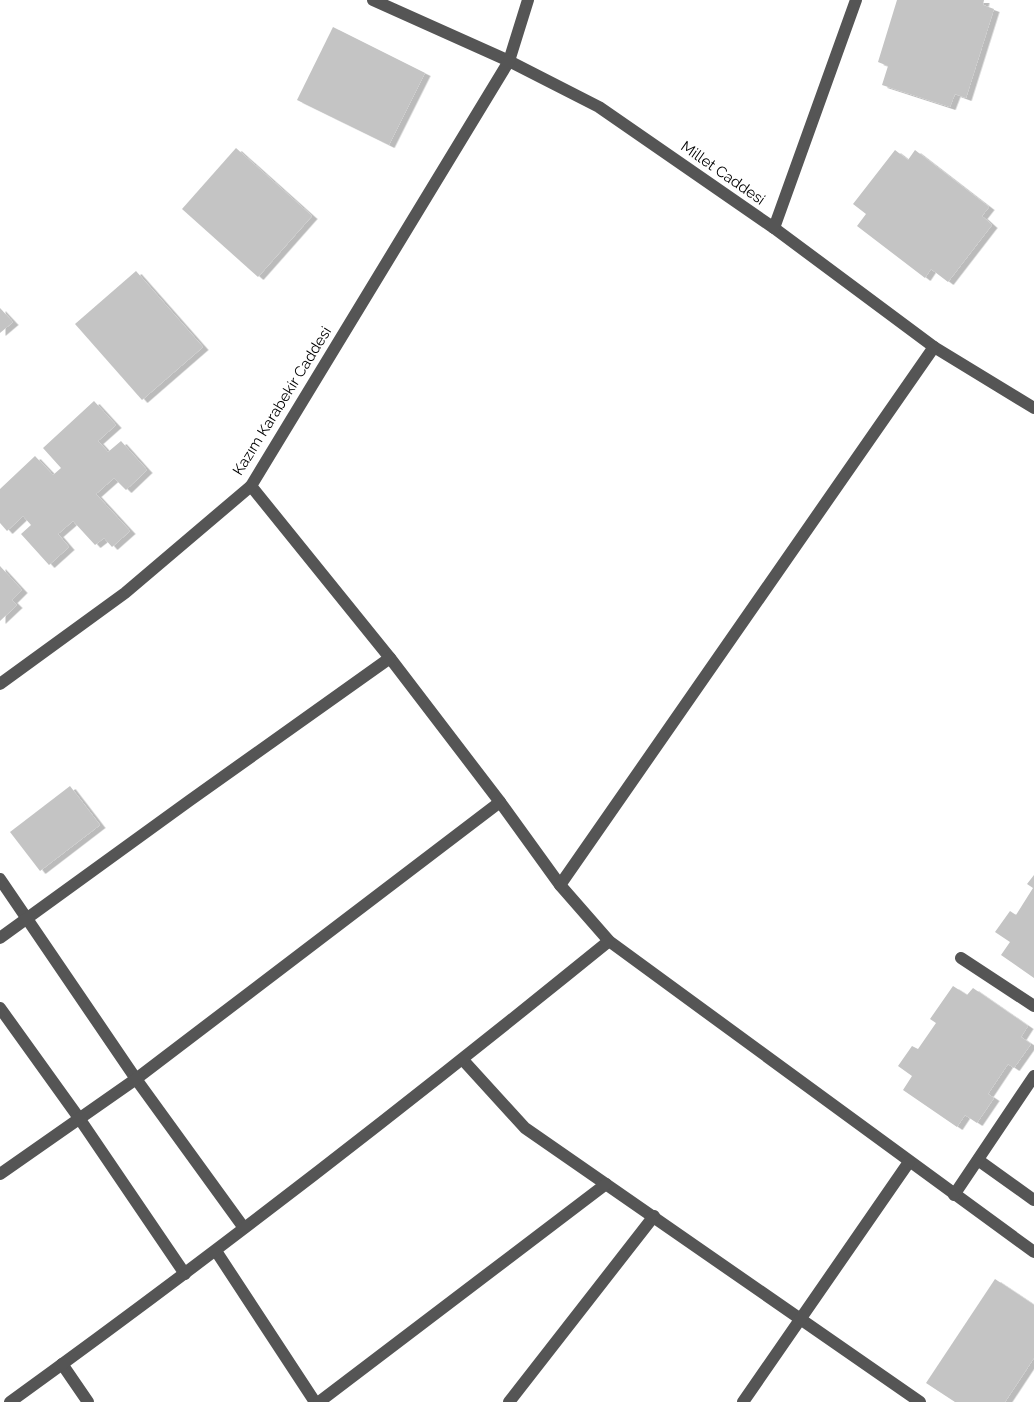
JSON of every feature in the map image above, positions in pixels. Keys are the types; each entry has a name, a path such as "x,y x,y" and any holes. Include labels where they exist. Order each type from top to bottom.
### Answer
{"street":[{"name":"Millet Caddesi","path":"373,0 509,61 599,107 774,228 934,347 1034,408"},
{"name":"Kazım Karabekir Caddesi","path":"0,684 125,593 251,486 509,61 528,0"},
{"path":"774,228 856,0"},
{"path":"560,885 934,347"},
{"path":"251,486 390,658 500,802 560,885 609,941 1034,1252"},
{"path":"0,938 28,916 390,658"},
{"path":"0,1174 136,1079 500,802"},
{"path":"0,879 28,916 136,1079 244,1228"},
{"path":"10,1402 216,1251 463,1060 609,941"},
{"path":"961,958 1034,1006"},
{"path":"0,1008 79,1118 185,1274"},
{"path":"463,1060 525,1128 920,1402"},
{"path":"954,1195 1034,1076"},
{"path":"978,1160 1034,1200"},
{"path":"743,1402 909,1162"},
{"path":"216,1251 317,1402 606,1184"},
{"path":"509,1402 654,1216"},
{"path":"62,1364 88,1402"}],"building":[{"path":"897,0 984,0 983,5 994,9 966,98 955,94 950,107 882,85 888,66 878,62"},
{"path":"333,27 425,73 389,145 297,100"},
{"path":"236,148 312,216 258,277 182,209"},
{"path":"895,150 908,160 915,150 989,207 982,216 992,225 948,282 931,269 925,278 857,226 866,214 853,204"},
{"path":"136,271 203,347 142,400 75,324"},
{"path":"0,308 13,322 0,333"},
{"path":"94,401 116,425 98,441 108,452 121,441 147,470 126,490 114,478 96,494 130,531 112,547 104,538 95,545 73,521 58,534 69,547 49,565 21,534 31,525 23,516 7,531 0,523 0,489 35,456 53,475 61,468 43,448"},
{"path":"0,566 22,590 12,600 17,605 0,621"},
{"path":"70,786 100,825 40,871 10,832"},
{"path":"1034,875 1034,978 1001,955 1010,942 995,932 1010,911 1016,915 1033,888 1027,884"},
{"path":"953,986 967,995 973,988 1028,1026 1021,1037 1031,1044 1014,1068 1008,1064 988,1094 994,1098 977,1123 965,1115 957,1127 903,1090 912,1076 898,1066 912,1046 918,1049 936,1023 930,1019"},
{"path":"995,1279 1034,1305 1034,1358 1005,1402 955,1402 926,1383"}]}
